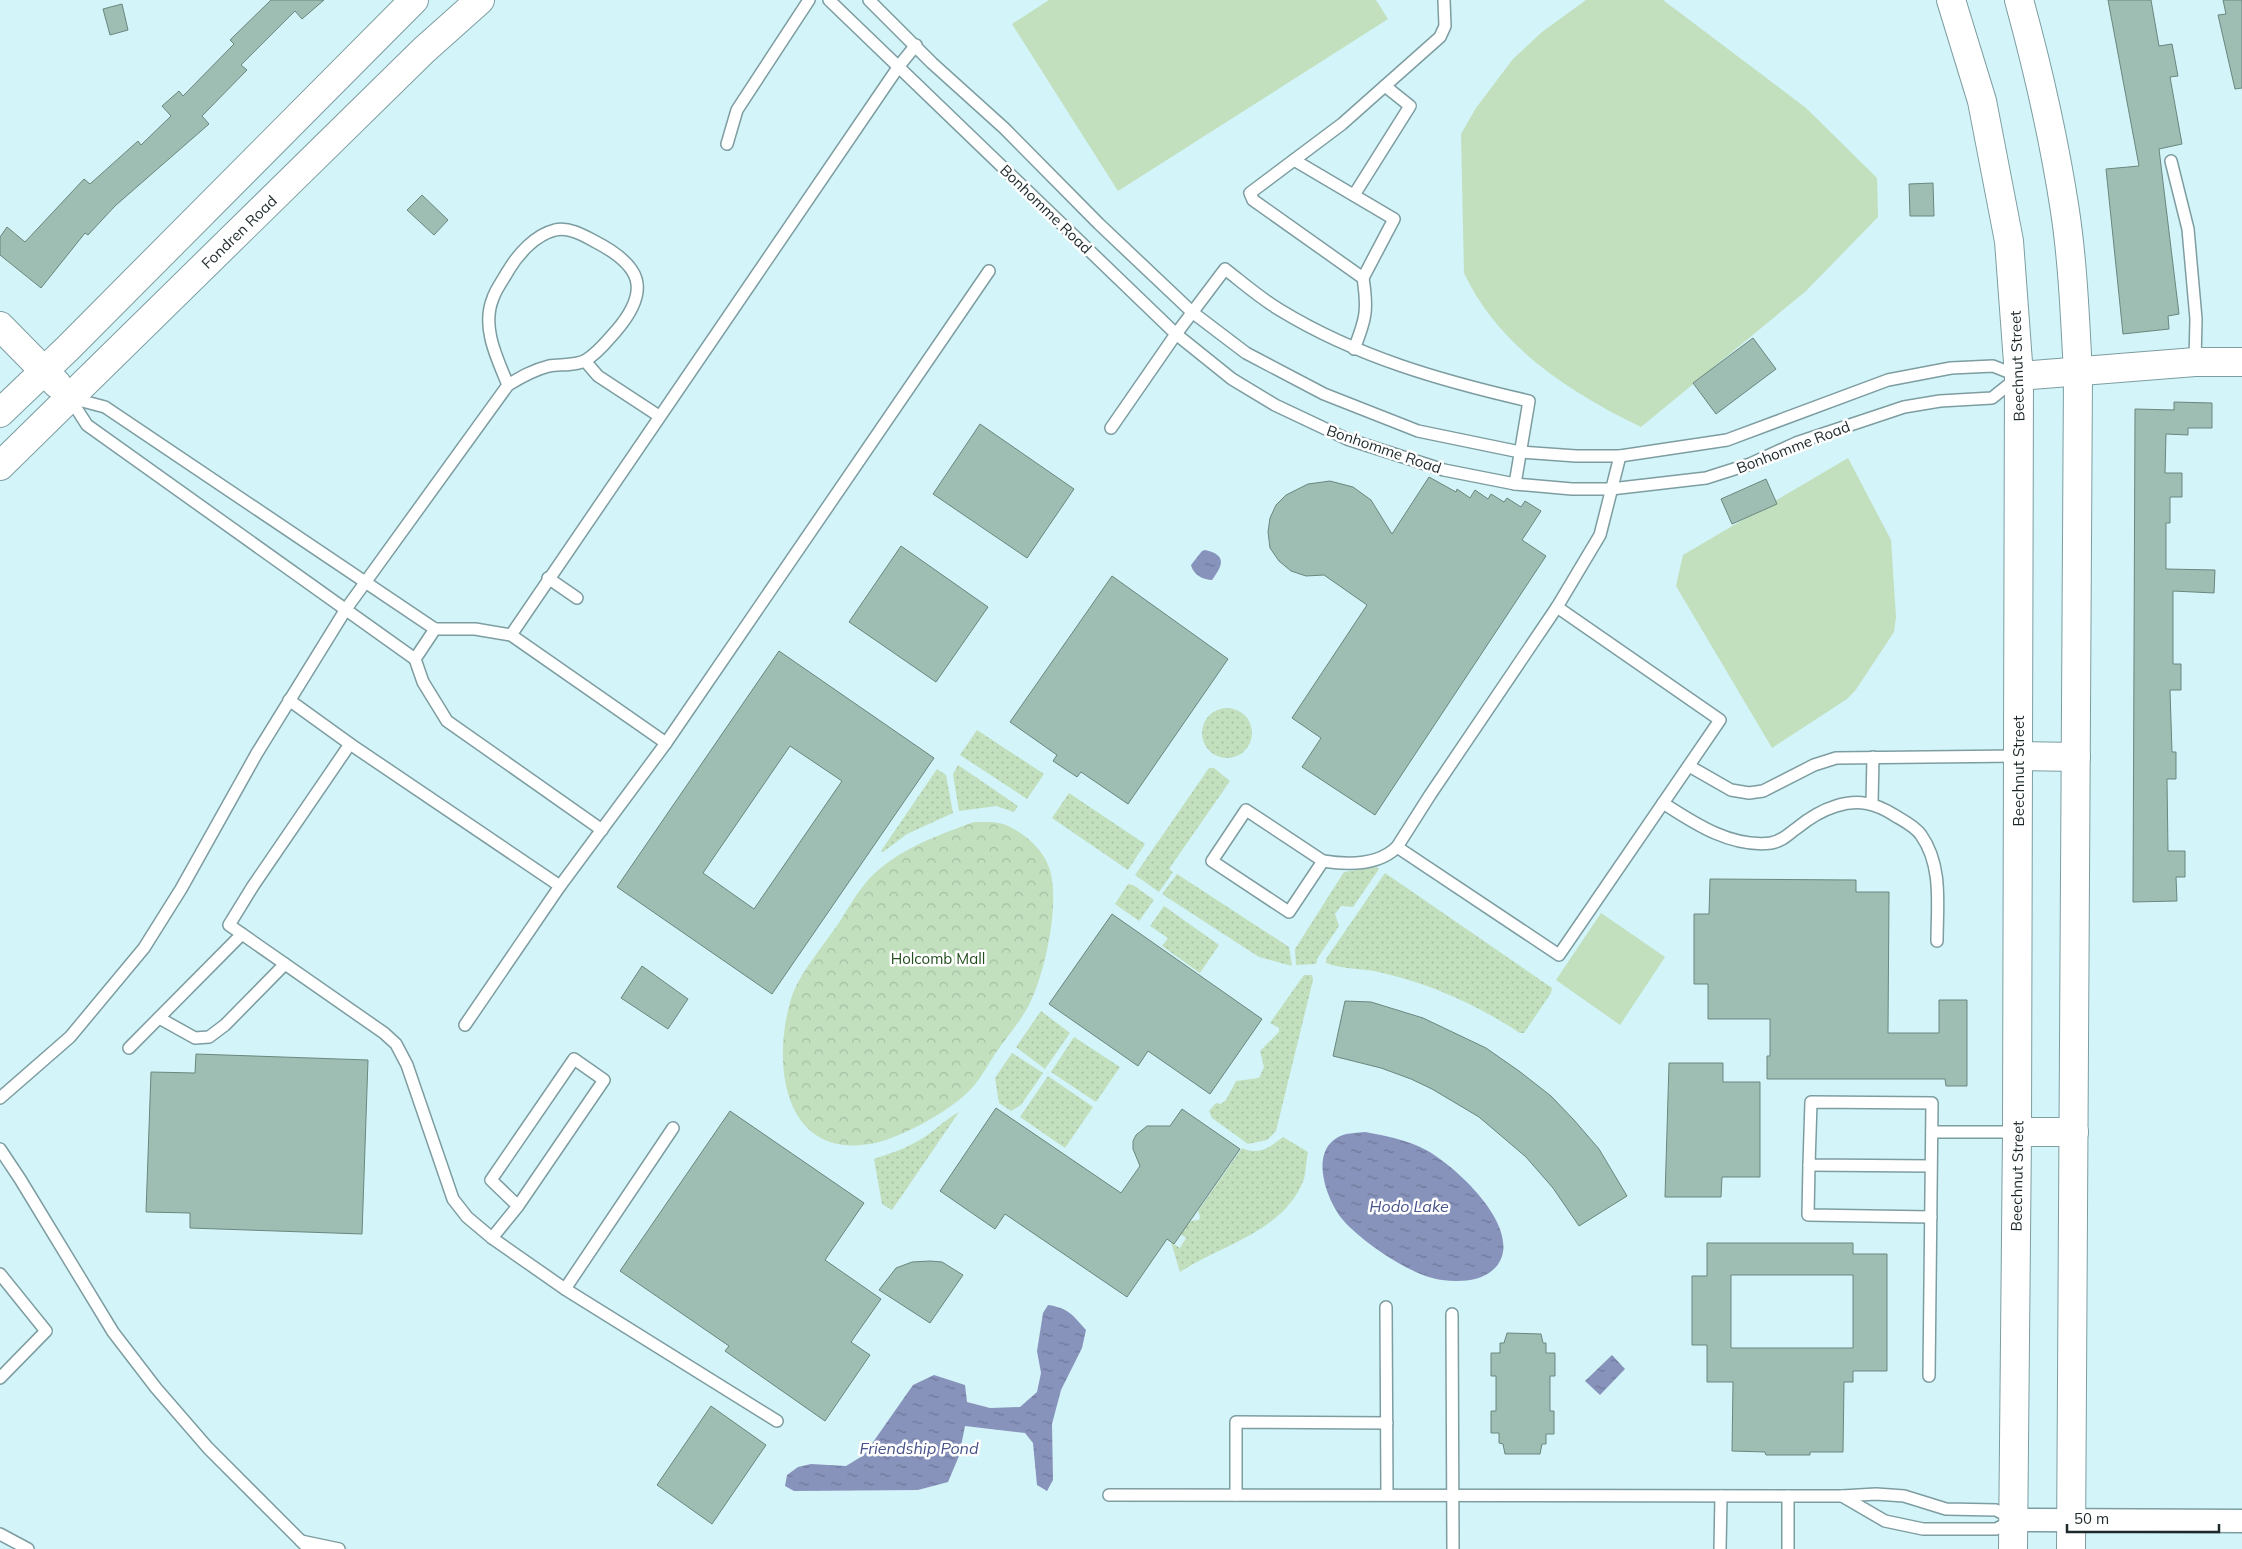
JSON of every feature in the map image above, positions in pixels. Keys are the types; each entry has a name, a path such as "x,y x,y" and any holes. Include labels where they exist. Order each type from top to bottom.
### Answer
{"main road":[{"path":"0,413 414,0"},
{"name":"Fondren Road","path":"0,466 424,50 480,0"},
{"name":"Beechnut Street","path":"1952,0 1982,101 2009,241 2019,376 2017,1132 2013,1549"},
{"path":"2019,0 2034,52 2049,119 2065,212 2073,280 2078,373 2071,1549"},
{"path":"0,326 70,398"},
{"name":"Bonhomme Road","path":"2019,376 2078,373 2195,362 2242,362"},
{"path":"2018,756 2076,756"},
{"path":"2017,1132 2074,1132"}],"street":[{"path":"2014,1520 2242,1521"}],"lane":[{"path":"726,144 737,110 808,0"},
{"name":"Bonhomme Road","path":"829,0 1176,334 1232,379 1275,405 1347,439 1444,470 1515,484 1572,489 1611,488 1706,478 1750,464 1796,444 1904,407 1940,401 1992,398 2019,376 1993,366 1951,368 1888,380 1727,440 1620,456 1576,456 1520,452 1418,431 1324,394 1246,353 1192,312 1099,224 1004,128 932,62 869,0"},
{"path":"1363,278 1253,200 1250,193 1342,124 1440,37 1445,26 1444,0"},
{"path":"511,635 548,578 899,66 916,46"},
{"path":"1354,195 1410,106 1385,86"},
{"path":"1294,160 1394,219 1363,278 1366,305 1365,323 1354,349"},
{"path":"2171,161 2188,229 2196,319 2195,362"},
{"path":"0,1098 70,1037 144,948 185,881 257,753 346,609 508,385 526,374 549,366 585,361 602,347 623,323 635,304 636,276 627,262 615,251 576,231 556,230 541,236 527,247 513,263 492,298 488,321 492,348 508,385"},
{"path":"1111,428 1176,334 1225,269 1278,309 1318,332 1354,349 1406,369 1459,385 1530,401 1515,484"},
{"path":"465,1025 560,886 666,743 989,271"},
{"path":"585,361 598,376 659,416"},
{"path":"70,398 105,407 434,629 475,629 511,635 666,743"},
{"path":"70,398 86,425 415,659 422,682 447,721 602,830"},
{"path":"1323,860 1289,912 1212,861 1246,810 1323,860 1357,863 1380,860 1388,856 1397,847 1557,607 1600,535 1620,456"},
{"path":"548,578 577,598"},
{"path":"1397,847 1559,955 1720,720 1557,607"},
{"path":"415,659 434,629"},
{"path":"289,700 350,744 560,886"},
{"path":"350,744 253,886 230,925 384,1033 396,1044 407,1065 453,1199 467,1217 492,1238 565,1289 777,1421"},
{"path":"1689,766 1731,790 1749,793 1763,791 1814,765 1836,758 2018,756"},
{"path":"1872,803 1874,757"},
{"path":"1663,803 1695,824 1718,835 1761,843 1779,841 1787,837 1795,829 1836,806 1856,802 1872,803 1888,811 1920,833 1935,863 1937,941"},
{"path":"129,1048 242,934"},
{"path":"159,1018 195,1038 209,1037 225,1025 285,964"},
{"path":"492,1238 518,1206 604,1080 574,1058 491,1180 518,1206"},
{"path":"1929,1376 1931,1217 1931,1166 1932,1132 1932,1103 1810,1102 1808,1214 1931,1217"},
{"path":"565,1289 673,1128"},
{"path":"1932,1132 2017,1132"},
{"path":"0,1150 20,1179 113,1332 156,1388 208,1448 305,1545 339,1549"},
{"path":"1809,1164 1931,1166"},
{"path":"0,1274 46,1331 0,1378"},
{"path":"1386,1307 1387,1495"},
{"path":"1452,1314 1453,1549"},
{"path":"1236,1495 1236,1422 1386,1423"},
{"path":"1109,1495 1842,1496 1876,1494 1904,1496 1946,1509 1996,1510 2014,1520"},
{"path":"1720,1549 1721,1496"},
{"path":"1788,1496 1788,1549"},
{"path":"1842,1496 1885,1521 1923,1529 1996,1529 2014,1520"},
{"path":"1944,1530 1946,1509"},
{"path":"0,1534 28,1549"}],"green space":[{"path":"1049,0 1376,0 1388,19 1118,191 1012,24"},
{"path":"1586,0 1663,0 1806,108 1877,178 1878,217 1806,291 1641,427 1588,399 1539,365 1516,345 1496,323 1464,273 1461,134 1476,108 1513,59 1542,32"},
{"path":"1848,458 1891,540 1896,617 1894,632 1855,691 1847,699 1772,748 1676,586 1683,555"},
{"path":"1227,708 1245,715 1252,733 1245,751 1227,758 1209,751 1202,733 1209,715"},
{"path":"977,730 1044,774 1027,799 960,755"},
{"path":"958,765 1018,806 1014,812 996,806 959,811 953,774"},
{"path":"1209,768 1214,768 1230,781 1169,869 1173,872 1159,892 1135,875"},
{"path":"937,769 946,775 953,813 907,834 883,852 881,851"},
{"path":"1069,793 1145,844 1128,870 1052,818"},
{"name":"Holcomb Mall","path":"974,822 998,823 1012,828 1025,836 1041,852 1048,865 1052,879 1053,896 1050,936 1041,975 1029,1005 976,1084 949,1108 911,1130 875,1143 844,1145 821,1138 803,1123 791,1103 785,1079 783,1052 785,1025 795,989 806,969 869,879 892,859 905,851 932,838"},
{"path":"1376,867 1379,869 1353,907 1341,906 1335,914 1339,926 1317,959 1316,964 1296,965 1295,949 1344,872"},
{"path":"1385,873 1552,988 1551,993 1524,1033 1520,1033 1471,1005 1419,983 1376,971 1340,967 1326,963 1326,959"},
{"path":"1177,874 1289,947 1292,966 1259,957 1162,894"},
{"path":"1128,884 1133,885 1154,900 1139,921 1115,904"},
{"path":"1164,906 1219,945 1200,973 1162,946 1168,938 1150,926"},
{"path":"1601,913 1665,957 1620,1025 1556,980"},
{"path":"1304,975 1312,975 1313,980 1276,1131 1267,1140 1248,1144 1212,1118 1209,1111 1216,1103 1221,1104 1226,1100 1236,1081 1259,1078 1264,1067 1260,1051 1279,1032 1279,1028 1270,1023"},
{"path":"1041,1011 1070,1033 1045,1069 1016,1047"},
{"path":"1074,1037 1120,1067 1096,1102 1051,1072"},
{"path":"1012,1053 1043,1073 1021,1105 1011,1111 999,1103 995,1078"},
{"path":"1048,1076 1093,1107 1065,1148 1020,1117"},
{"path":"959,1112 892,1210 882,1204 874,1159 918,1141"},
{"path":"1283,1137 1308,1152 1304,1179 1295,1197 1282,1212 1251,1235 1180,1272 1171,1242 1180,1248 1186,1238 1146,1211 1153,1200 1188,1224 1191,1221 1199,1220 1198,1211 1242,1148 1259,1151 1269,1147"}],"water":[{"path":"1205,550 1217,555 1221,561 1219,570 1212,580 1199,576 1194,572 1191,565 1202,551"},
{"name":"Hodo Lake","path":"1365,1132 1404,1141 1426,1150 1439,1158 1470,1185 1496,1219 1502,1237 1503,1253 1495,1268 1483,1276 1463,1281 1449,1281 1430,1277 1403,1265 1375,1248 1343,1220 1326,1188 1323,1175 1325,1151 1332,1142 1343,1135"},
{"name":"Friendship Pond","path":"1048,1305 1061,1308 1070,1313 1086,1330 1082,1348 1061,1390 1052,1424 1053,1480 1047,1491 1037,1485 1033,1443 1025,1433 965,1426 959,1456 948,1482 918,1490 794,1491 785,1486 787,1475 798,1467 811,1464 846,1466 864,1455 913,1385 934,1375 965,1385 967,1402 990,1408 1020,1407 1037,1392 1041,1373 1037,1351 1043,1313"},
{"path":"1612,1355 1625,1369 1600,1395 1585,1381"}],"building":[{"path":"271,0 324,0 302,19 295,11 241,65 247,70 202,116 209,124 115,206 88,235 85,233 41,288 0,255 0,237 7,227 25,242 84,179 90,184 138,141 141,145 171,116 162,106 179,91 183,96 234,44 230,40"},
{"path":"2108,0 2151,0 2159,46 2172,44 2178,76 2170,77 2182,144 2159,149 2179,314 2168,316 2169,329 2123,334 2106,169 2139,166"},
{"path":"2223,0 2242,0 2242,88 2235,89 2218,15 2226,14"},
{"path":"122,4 128,30 110,35 103,9"},
{"path":"1933,183 1934,216 1910,216 1909,184"},
{"path":"422,195 448,220 434,235 407,210"},
{"path":"1753,338 1776,369 1716,414 1693,383"},
{"path":"2174,402 2212,403 2212,428 2188,428 2188,435 2166,434 2165,473 2182,473 2182,497 2170,497 2170,523 2166,523 2166,569 2215,570 2214,593 2173,591 2173,664 2181,664 2181,690 2170,690 2172,752 2176,752 2176,779 2167,779 2168,851 2185,851 2185,877 2176,877 2177,901 2133,902 2135,409 2174,410"},
{"path":"980,424 1074,489 1027,558 933,494"},
{"path":"1429,477 1456,492 1457,489 1470,498 1475,490 1488,499 1491,494 1504,502 1507,498 1521,507 1525,501 1541,511 1522,540 1546,556 1375,815 1302,767 1321,738 1292,718 1367,605 1324,575 1306,576 1291,571 1279,561 1270,548 1268,532 1270,518 1276,505 1286,495 1308,484 1330,481 1353,487 1371,500 1392,534"},
{"path":"1766,479 1777,504 1732,524 1721,499"},
{"path":"901,546 988,607 936,682 849,622"},
{"path":"1112,576 1228,659 1128,804 1081,772 1077,777 1053,761 1057,755 1010,722"},
{"path":"779,651 934,758 772,994 617,887","holes":["790,746 842,781 754,909 703,873"]},
{"path":"1710,879 1856,880 1856,892 1889,892 1888,1033 1939,1033 1939,1000 1967,1000 1967,1086 1946,1086 1945,1079 1767,1079 1767,1056 1770,1056 1770,1019 1708,1019 1708,984 1694,984 1694,914 1709,914"},
{"path":"1112,914 1262,1019 1210,1094 1148,1051 1138,1066 1049,1004"},
{"path":"642,966 688,999 668,1029 621,998"},
{"path":"1345,1001 1371,1002 1423,1018 1486,1048 1551,1096 1574,1120 1599,1149 1627,1196 1579,1226 1553,1188 1526,1157 1479,1117 1432,1089 1411,1079 1381,1068 1333,1056"},
{"path":"196,1054 368,1060 362,1234 190,1228 190,1213 146,1212 151,1072 195,1073"},
{"path":"1669,1063 1723,1063 1723,1082 1760,1082 1760,1177 1722,1177 1721,1197 1665,1197"},
{"path":"996,1108 1121,1193 1140,1166 1133,1149 1133,1141 1136,1135 1147,1126 1170,1126 1182,1109 1240,1149 1174,1244 1167,1239 1127,1297 1005,1214 995,1229 940,1191"},
{"path":"730,1111 864,1203 825,1260 881,1299 851,1342 870,1355 825,1421 725,1351 729,1346 620,1271"},
{"path":"1707,1243 1853,1243 1853,1254 1887,1254 1887,1371 1853,1371 1853,1382 1844,1382 1843,1452 1810,1452 1810,1455 1766,1455 1765,1452 1732,1451 1733,1382 1707,1382 1707,1345 1692,1345 1692,1276 1707,1276","holes":["1731,1275 1853,1275 1853,1348 1731,1348"]},
{"path":"912,1262 942,1262 963,1275 930,1323 879,1290 896,1268"},
{"path":"1507,1333 1541,1334 1543,1343 1546,1343 1546,1353 1555,1353 1555,1376 1550,1376 1550,1411 1554,1411 1554,1434 1546,1434 1546,1444 1542,1444 1540,1454 1505,1454 1503,1444 1499,1443 1499,1433 1491,1433 1491,1411 1496,1411 1496,1376 1491,1376 1491,1353 1500,1353 1500,1343 1504,1343"},
{"path":"711,1406 766,1445 712,1524 657,1485"}]}
